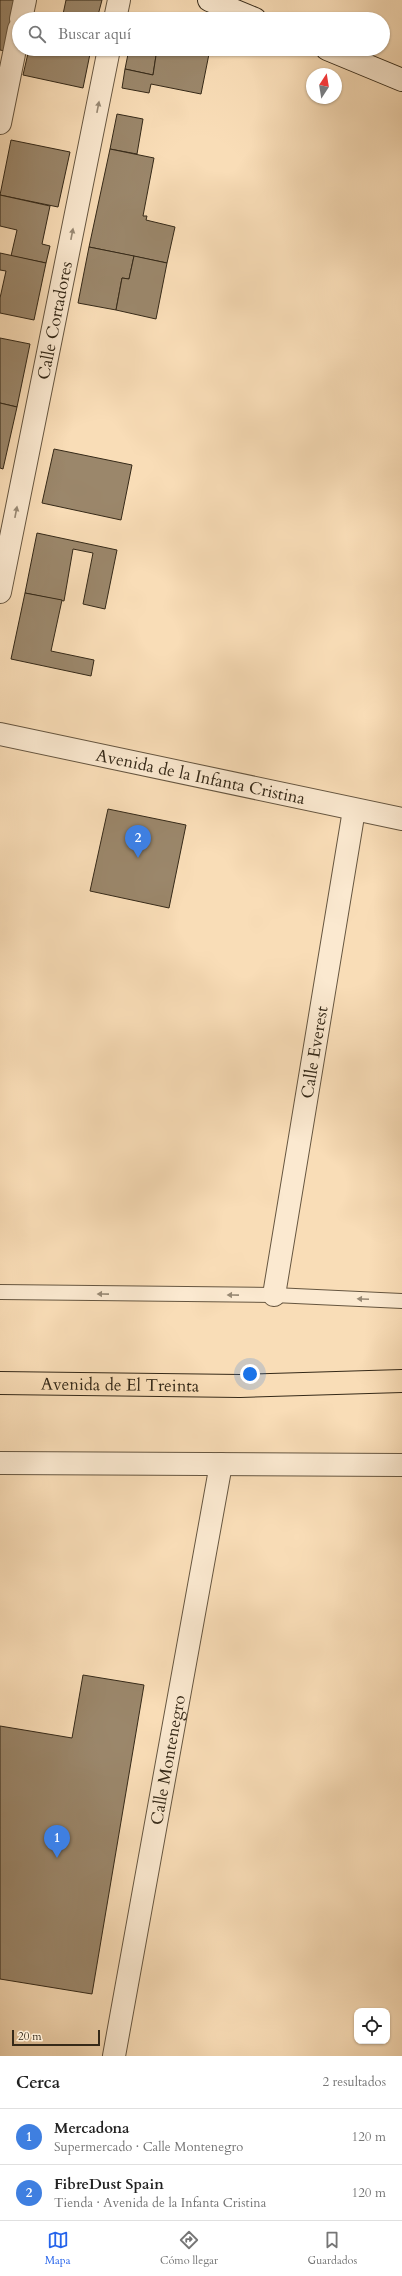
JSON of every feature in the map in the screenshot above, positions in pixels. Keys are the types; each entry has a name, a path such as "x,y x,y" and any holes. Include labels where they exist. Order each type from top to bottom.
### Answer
{"main road":[{"name":"Avenida de El Treinta","path":"240,1386 402,1381"},
{"name":"Avenida de El Treinta","path":"0,1383 240,1386 402,1394"}],"street":[{"path":"22,12 25,0"},
{"path":"117,12 119,0"},
{"path":"209,0 238,12"},
{"path":"0,123 14,56"},
{"name":"Calle Cortadores","path":"0,592 108,56"},
{"path":"344,56 402,80"},
{"name":"Avenida de la Infanta Cristina","path":"0,734 402,819"},
{"name":"Calle Everest","path":"274,1296 354,810"},
{"path":"0,1463 402,1466"},
{"name":"Calle Montenegro","path":"114,2056 221,1464"}],"lane":[{"path":"0,1292 274,1296 402,1300"}],"building":[{"path":"0,0 16,0 13,12 12,12 5,51 0,50"},
{"path":"66,0 102,0 99,12 63,12"},
{"path":"27,56 90,56 83,88 23,75"},
{"path":"128,56 156,56 153,75 125,69"},
{"path":"156,56 209,56 201,94 151,84 149,93 122,88 125,69 153,75"},
{"path":"117,114 143,119 137,154 110,149"},
{"path":"11,140 70,152 58,207 0,195"},
{"path":"110,149 154,158 143,216 147,216 146,220 175,227 167,263 89,247"},
{"path":"0,195 50,206 42,244 50,246 46,263 11,256 17,230 0,226"},
{"path":"89,247 134,256 129,279 122,278 116,310 78,303"},
{"path":"0,253 46,263 34,320 0,313 0,298 6,271 0,270"},
{"path":"134,256 167,263 156,319 116,310 122,278 129,279"},
{"path":"0,338 30,344 17,407 0,403"},
{"path":"0,403 17,407 3,469 0,468"},
{"path":"54,449 132,465 121,520 42,503"},
{"path":"37,533 117,550 105,609 83,604 93,553 73,549 64,601 25,593"},
{"path":"25,593 62,600 51,651 94,660 91,676 11,659"},
{"path":"108,809 186,825 169,908 90,891"},
{"path":"83,1675 144,1685 92,1994 0,1979 0,1726 72,1738"}],"place":[{"name":"FibreDust Spain","path":"138,858"},
{"name":"Mercadona","path":"57,1858"}]}
